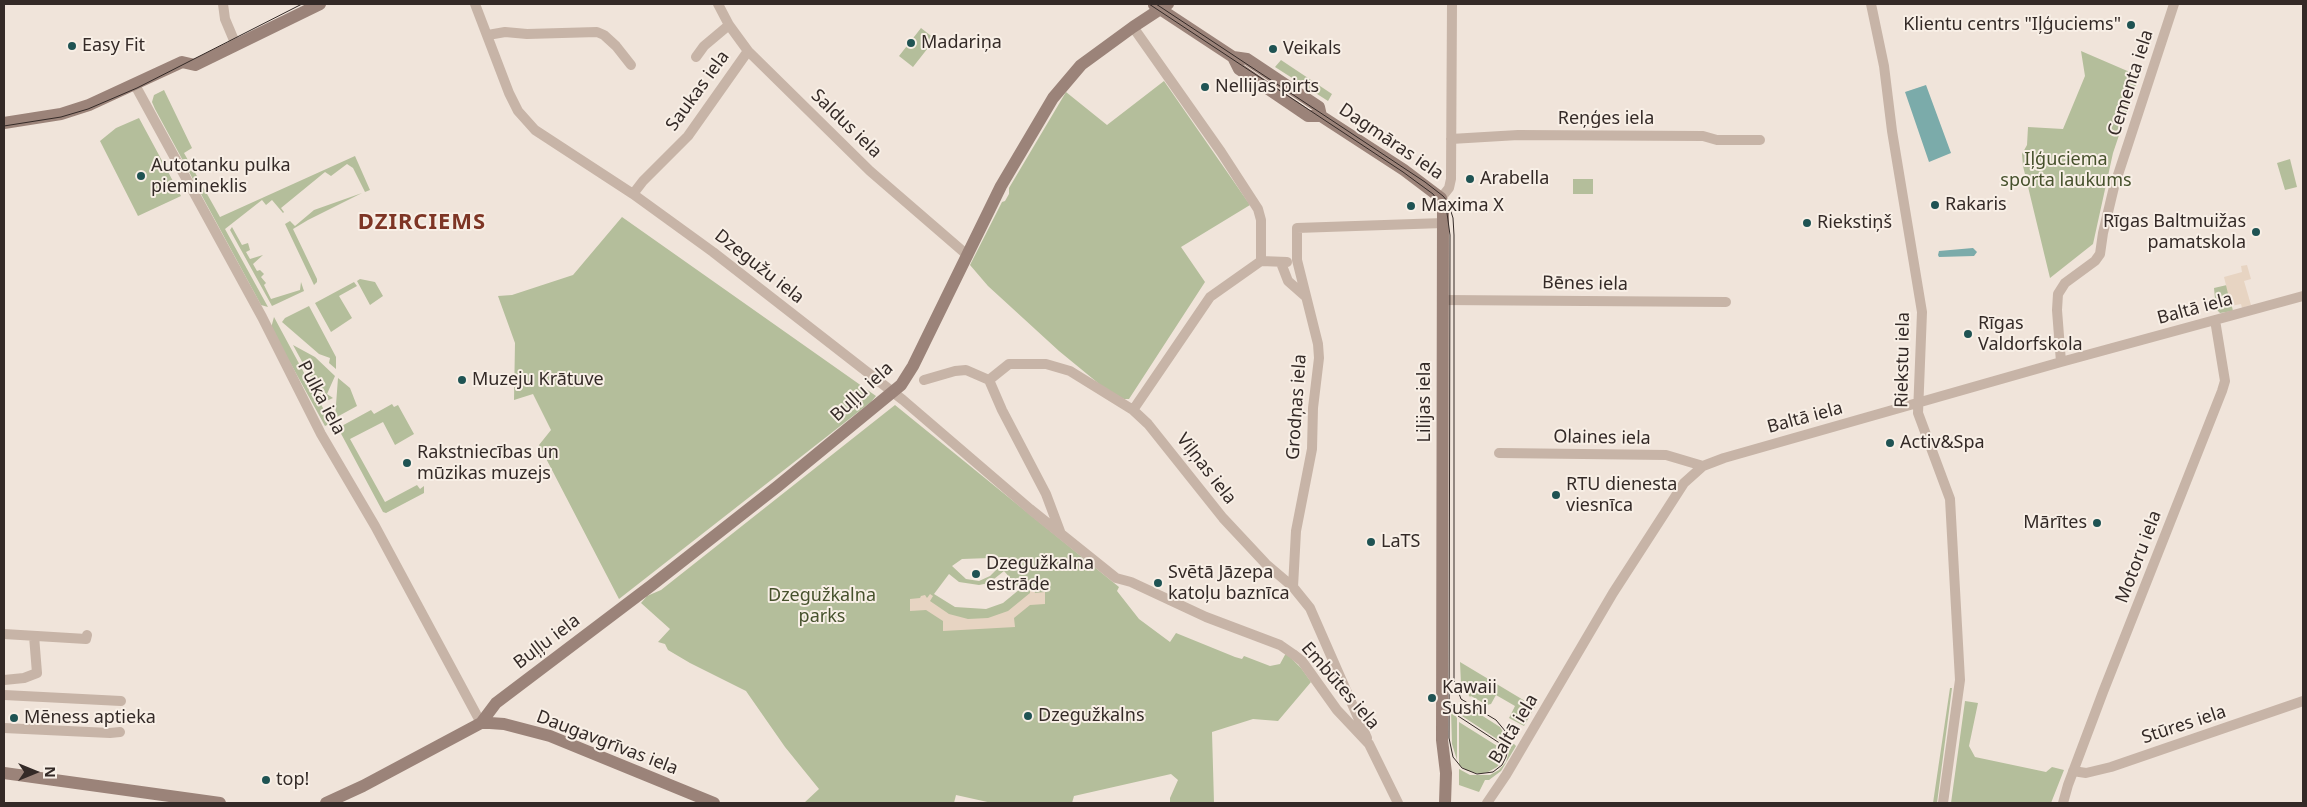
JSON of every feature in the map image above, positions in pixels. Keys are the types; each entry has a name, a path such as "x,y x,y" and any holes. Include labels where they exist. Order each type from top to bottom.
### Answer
{"street":[{"path":"222,4 225,19 236,45"},
{"path":"4,123 74,110 135,85 182,62 195,65 320,4"},
{"name":"Dzegužu iela","path":"475,4 509,93 518,111 535,130 633,194 713,252 893,392 1061,535"},
{"name":"Saldus iela","path":"718,4 729,25 748,51 870,171 966,254"},
{"name":"Lilijas iela","path":"1445,803 1446,773 1442,740 1443,223 1441,198 1448,188 1451,179 1452,4"},
{"name":"Riekstu iela","path":"1871,4 1884,66 1892,131 1922,312 1919,422 1950,499 1960,680 1943,803"},
{"name":"Cementa iela","path":"2061,362 2057,310 2058,294 2065,283 2095,261 2100,254 2114,187 2174,4"},
{"name":"Buļļu iela","path":"481,723 496,703 660,579 901,385 913,366 966,254 1001,186 1062,84 1081,65 1160,6"},
{"name":"Dagmāras iela","path":"1160,6 1233,57 1239,69 1308,116 1321,116 1412,175 1441,198"},
{"path":"696,57 704,46 729,25"},
{"path":"1133,27 1221,152 1258,209 1261,220 1261,261"},
{"path":"488,35 505,32 527,34 597,32 604,35 616,46 631,65"},
{"name":"Saukas iela","path":"633,194 643,181 688,136 748,51"},
{"name":"Pulka iela","path":"135,85 262,318 321,434 374,526 481,723"},
{"name":"Reņģes iela","path":"1451,138 1518,134 1703,136 1717,140 1760,140"},
{"name":"Grodņas iela","path":"1293,587 1296,531 1312,449 1313,408 1319,358 1318,344 1297,260 1297,228 1443,223"},
{"path":"1133,410 1210,297 1261,261 1281,263 1297,260"},
{"path":"1281,263 1288,281 1305,296"},
{"name":"Baltā iela","path":"1487,803 1506,775 1671,502 1684,483 1703,466 1740,453 2061,362 2303,296"},
{"name":"Bēnes iela","path":"1443,300 1726,302"},
{"name":"Motoru iela","path":"2063,803 2073,771 2222,391 2225,380 2215,320"},
{"name":"Viļņas iela","path":"989,380 1009,364 1046,364 1070,371 1133,410 1161,438 1223,518 1266,564 1293,587 1310,608 1322,631 1369,744"},
{"path":"924,380 966,370 989,380 1002,410 1046,494 1061,535"},
{"name":"Olaines iela","path":"1499,453 1666,455 1703,466"},
{"name":"Embūtes iela","path":"1061,535 1116,578 1125,579 1206,617 1280,645 1302,661 1336,710 1369,744 1398,803"},
{"path":"4,634 86,639 86,635"},
{"path":"4,680 24,678 37,673 34,636"},
{"path":"23,696 24,678"},
{"path":"4,695 121,701"},
{"name":"Stūres iela","path":"2073,771 2086,773 2111,767 2303,702"},
{"path":"326,803 371,782 481,723"},
{"name":"Daugavgrīvas iela","path":"481,723 504,724 550,736 714,803"},
{"path":"4,728 101,733 120,732"},
{"path":"4,773 220,803"}],"green space":[{"path":"921,28 935,39 913,67 899,56"},
{"name":"Iļģuciema sporta laukums","path":"2081,51 2139,76 2113,153 2093,244 2050,278 2023,166 2022,154 2027,145 2028,127 2063,129 2085,76"},
{"path":"1281,60 1332,94 1328,101 1275,67"},
{"path":"1164,81 1250,205 1181,247 1205,282 1129,399 1124,399 1109,392 1059,351 988,286 970,265 1002,202 1005,201 1009,194 1009,188 1066,92 1107,125"},
{"path":"164,90 192,148 184,153 220,217 355,156 370,190 365,192 353,168 347,164 331,176 325,172 281,208 283,213 272,200 266,205 262,200 225,229 268,307 261,305 155,109 152,102 154,95"},
{"path":"139,118 181,196 138,216 100,141 116,128"},
{"path":"2290,159 2297,187 2285,190 2277,163"},
{"path":"1573,179 1593,179 1593,194 1573,194"},
{"path":"362,193 293,229 317,279 314,285 285,224 290,221 295,226 314,210"},
{"path":"622,217 876,396 871,402 619,599 539,445 551,430 533,394 514,400 515,343 498,296 512,295 573,275"},
{"path":"232,227 242,245 248,243 250,250 246,252 250,259 263,255 253,264 257,271 260,270 264,274 261,277 266,283 264,285 271,299 300,290 301,282 304,291 272,306 230,230"},
{"path":"360,279 375,282 383,296 370,305 357,281"},
{"path":"354,282 357,286 339,296 352,318 331,332 315,303"},
{"path":"2227,285 2233,311 2220,313 2216,309 2214,288"},
{"path":"309,306 336,357 336,369 329,363 330,358 319,354 282,322 285,318"},
{"path":"274,317 331,423 325,426 271,328"},
{"path":"293,345 315,357 335,376 327,394 333,398 324,402"},
{"path":"338,378 350,388 357,406 335,418"},
{"path":"392,404 394,407 398,405 414,434 395,445 383,422 350,439 385,502 417,485 420,489 424,486 424,493 386,513 383,512 338,428 371,410 374,414"},
{"name":"Dzegužkalna parks","path":"895,405 1119,587 1117,591 1139,619 1170,642 1176,633 1235,657 1242,659 1244,656 1270,666 1280,664 1286,653 1301,668 1311,682 1278,721 1253,719 1212,732 1214,803 1170,803 1170,798 1178,780 1171,774 1074,796 1072,803 992,803 956,795 954,803 804,803 819,789 785,747 746,691 690,663 668,650 665,644 658,642 670,629 641,603 647,596 661,590","holes":["990,558 1000,563 999,567 990,576 979,581 966,579 952,566 962,559","1004,571 1020,589 1003,603 986,609 955,607 934,594 949,574 959,582 979,585 989,583"]},
{"path":"1460,662 1535,707 1524,726 1509,718 1515,706 1496,695 1491,704 1487,705 1470,697 1461,684"},
{"path":"1950,688 1952,688 1937,803 1933,803"},
{"path":"1965,701 1978,703 1969,746 1975,757 2046,772 2052,767 2064,770 2051,803 1951,803"},
{"path":"1467,706 1500,727 1505,735 1507,744 1501,746 1503,743 1459,714 1459,707"},
{"path":"1451,710 1457,718 1457,760 1452,744"},
{"path":"1459,722 1502,749 1507,747 1503,760 1497,767 1479,774 1466,770 1459,765"},
{"path":"1514,744 1516,746 1501,771 1489,780 1485,780 1479,792 1459,785 1459,769 1470,775 1490,775 1499,770 1506,762 1511,745"}],"shaded area":[{"path":"2247,265 2251,279 2244,281 2251,305 2242,308 2241,304 2231,306 2224,277 2242,272 2241,266"},
{"path":"1034,589 1035,593 1045,592 1045,604 1030,605 1014,618 1015,627 943,631 943,621 926,610 910,611 910,599 920,598 925,595 927,598 930,594 933,596 930,601 949,614 968,619 988,618 1008,611 1030,593 1030,590"}],"water":[{"path":"1926,85 1951,153 1929,162 1905,92"},
{"path":"1973,248 1977,252 1974,256 1939,257 1938,255 1939,251"}],"tram line":[{"path":"4,126 61,117 88,109 137,88 302,4"},
{"path":"1149,4 1403,172 1433,194 1447,213 1450,235 1449,738 1453,757 1462,768 1477,774 1493,772 1502,765 1506,757 1509,745 1506,732 1496,720 1461,699 1454,680 1454,235 1453,218 1448,202 1425,182 1156,4"},
{"path":"1450,703 1458,716 1501,744"}],"place":[{"name":"Klientu centrs \"Iļģuciems\"","path":"2131,25"},
{"name":"Madariņa","path":"911,43"},
{"name":"Easy Fit","path":"72,46"},
{"name":"Veikals","path":"1273,49"},
{"name":"Nellijas pirts","path":"1205,87"},
{"name":"Autotanku pulka piemineklis","path":"141,176"},
{"name":"Arabella","path":"1470,179"},
{"name":"Rakaris","path":"1935,205"},
{"name":"Maxima X","path":"1411,206"},
{"name":"Riekstiņš","path":"1807,223"},
{"name":"Rīgas Baltmuižas pamatskola","path":"2256,232"},
{"name":"Rīgas Valdorfskola","path":"1968,334"},
{"name":"Muzeju Krātuve","path":"462,380"},
{"name":"Activ&Spa","path":"1890,443"},
{"name":"Rakstniecības un mūzikas muzejs","path":"407,463"},
{"name":"RTU dienesta viesnīca","path":"1556,495"},
{"name":"Mārītes","path":"2097,523"},
{"name":"LaTS","path":"1371,542"},
{"name":"Dzegužkalna estrāde","path":"976,574"},
{"name":"Svētā Jāzepa katoļu baznīca","path":"1158,583"},
{"name":"Kawaii Sushi","path":"1432,698"},
{"name":"Dzegužkalns","path":"1028,716"},
{"name":"Mēness aptieka","path":"14,718"},
{"name":"top!","path":"266,780"}],"district":[{"name":"DZIRCIEMS","path":"422,223"}]}
